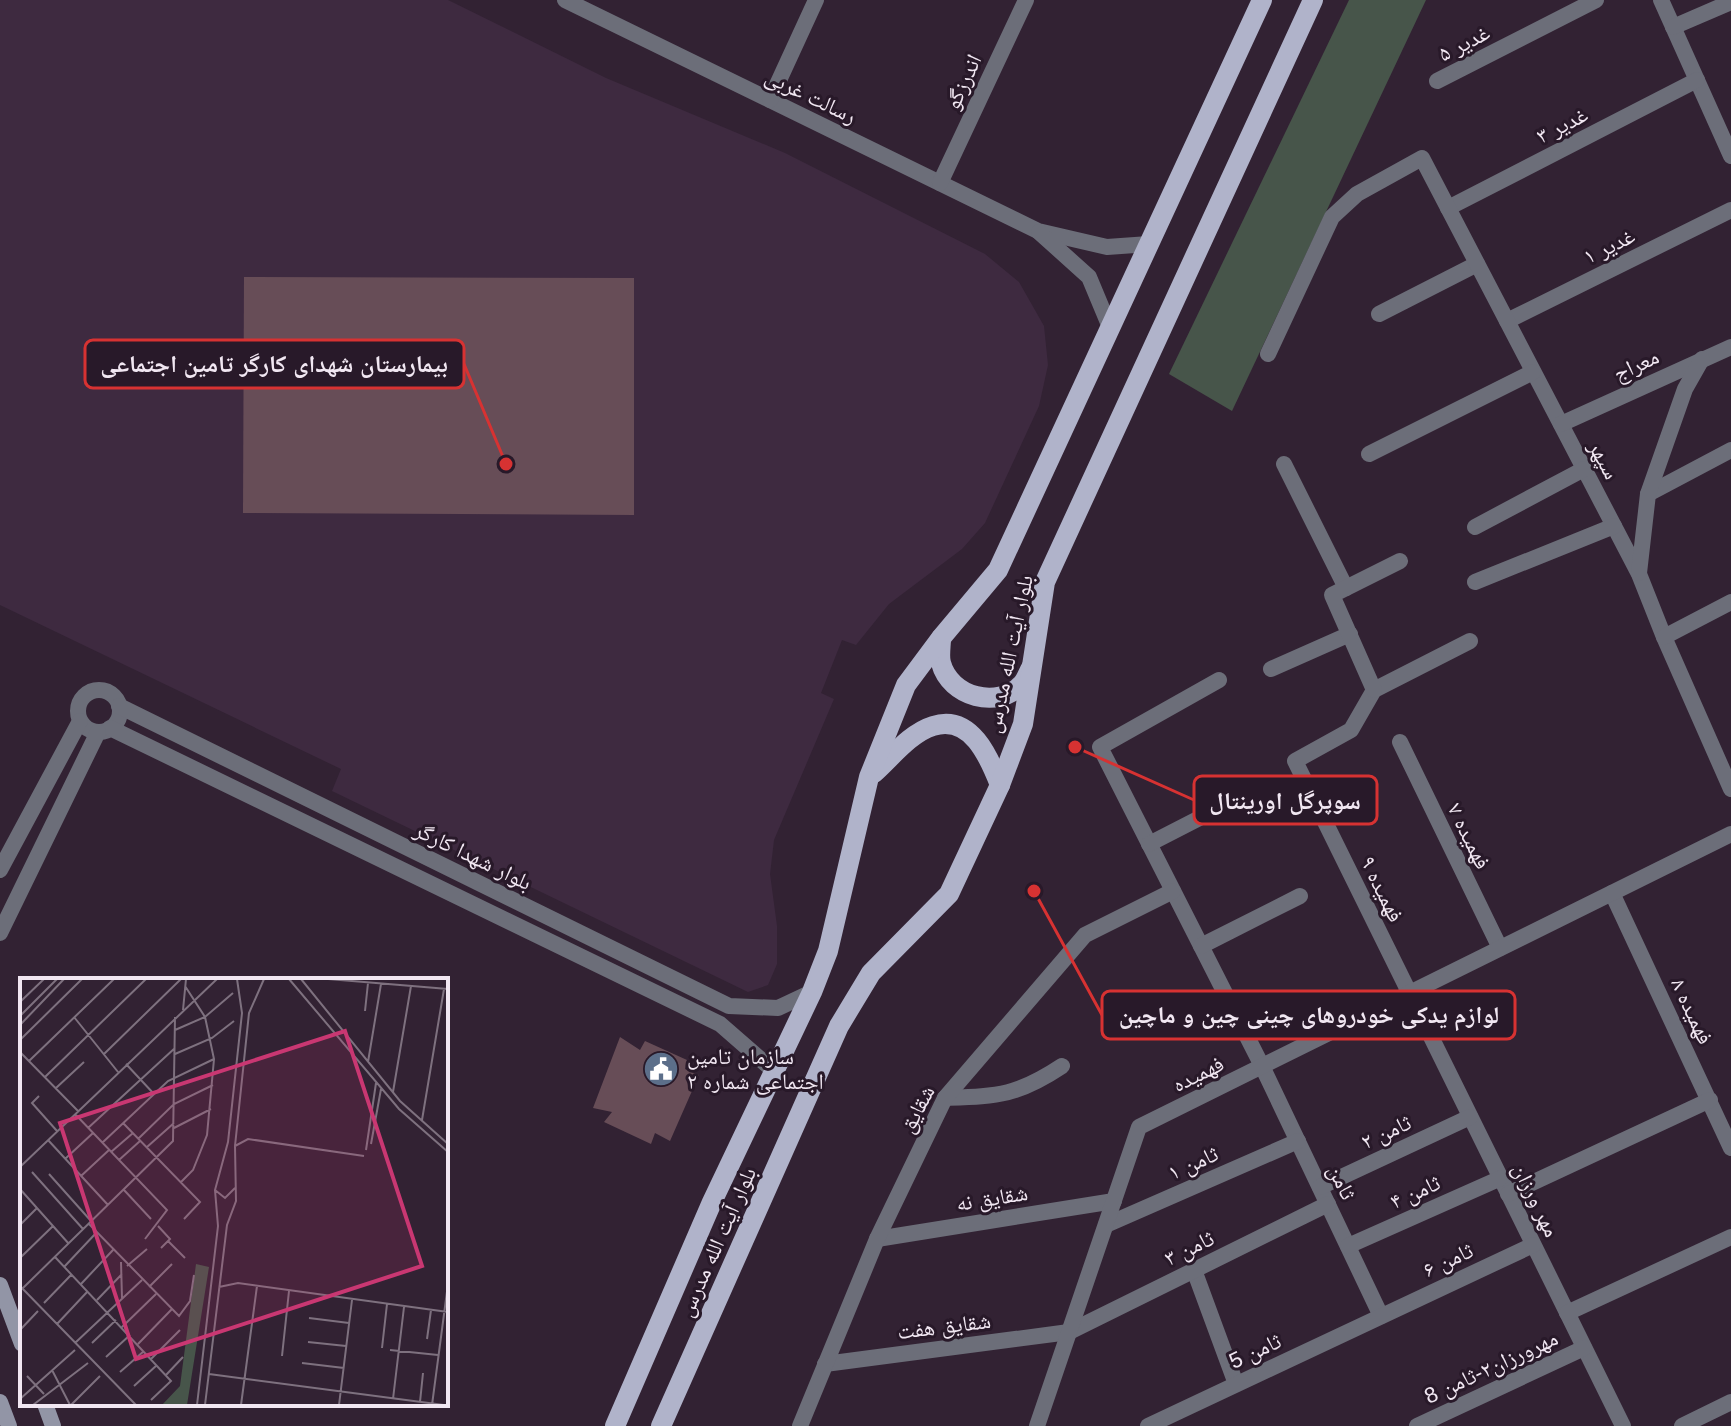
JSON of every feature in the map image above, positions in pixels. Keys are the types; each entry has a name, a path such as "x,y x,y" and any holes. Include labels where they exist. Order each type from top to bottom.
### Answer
{"main road":[{"name":"بلوار آیت الله مدرس","path":"615,1426 712,1202 812,992 828,951 869,777 906,685 998,570 1262,0"},
{"name":"بلوار آیت الله مدرس","path":"661,1426 839,1026 871,973 949,894 1000,785 1023,724 1045,582 1313,0"},
{"path":"941,638 941,663 953,685 975,697 1000,697 1021,685 1034,664"},
{"path":"869,777 910,740 933,726 958,725 976,738 988,755 1000,785"},
{"path":"0,1285 20,1339"},
{"path":"0,1402 9,1426"},
{"path":"46,1406 53,1426"}],"street":[{"name":"رسالت غربی","path":"565,0 1038,231 1107,247 1149,244"},
{"path":"770,100 816,0"},
{"name":"اندرزگو","path":"940,183 1026,0"},
{"name":"غدیر ۵","path":"1437,81 1596,0"},
{"path":"1661,0 1729,145"},
{"path":"1673,27 1731,2"},
{"name":"غدیر ۳","path":"1448,208 1697,80"},
{"name":"سپهر","path":"1268,354 1332,217 1357,194 1422,158 1639,574 1664,637 1725,760 1731,789"},
{"name":"غدیر ۱","path":"1507,321 1731,210"},
{"name":"رسالت غربی","path":"1038,231 1089,277 1109,325"},
{"path":"1379,314 1477,264"},
{"name":"معراج","path":"1561,424 1731,347"},
{"path":"1639,574 1648,494 1685,389 1702,359"},
{"path":"1369,454 1533,372"},
{"path":"1648,494 1731,450"},
{"path":"1284,464 1346,588"},
{"path":"1475,527 1584,469"},
{"path":"1475,582 1614,526"},
{"path":"1400,561 1332,595 1374,690 1470,641"},
{"path":"1664,637 1731,602"},
{"path":"1271,669 1350,634"},
{"name":"ثامن","path":"1219,680 1100,747 1262,1066 1381,1316"},
{"name":"فهمیده ۹","path":"1374,690 1351,730 1295,761 1409,993"},
{"path":"0,870 80,721 78,704 91,691 112,694 120,715 104,730 0,933"},
{"name":"بلوار شهدا کارگر","path":"119,706 729,1006 778,1008 812,992"},
{"path":"80,721 88,729 104,730"},
{"name":"بلوار شهدا کارگر","path":"104,730 720,1024 775,1072"},
{"name":"فهمیده ۷","path":"1400,742 1500,948"},
{"path":"1149,844 1260,787"},
{"name":"فهمیده","path":"1037,1426 1139,1127 1731,834"},
{"name":"شقایق","path":"800,1426 877,1239 945,1098 1085,935 1173,891"},
{"name":"فهمیده ۸","path":"1612,893 1731,1148"},
{"path":"1201,946 1300,896"},
{"name":"مهر ورزان","path":"1409,993 1623,1426"},
{"path":"945,1098 998,1096 1033,1086 1062,1066"},
{"name":"ثامن ۴","path":"1348,1246 1504,1186 1710,1100"},
{"name":"ثامن ۲","path":"1320,1187 1470,1117"},
{"name":"ثامن ۱","path":"1106,1225 1298,1141"},
{"name":"شقایق نه","path":"877,1239 1114,1201"},
{"name":"ثامن ۳","path":"1069,1332 1328,1204"},
{"path":"1567,1313 1731,1237"},
{"name":"ثامن ۶","path":"1381,1316 1533,1245"},
{"path":"1194,1270 1236,1384"},
{"name":"ثامن 5","path":"1156,1424 1381,1316"},
{"name":"شقایق هفت","path":"825,1364 1069,1332"},
{"name":"مهرورزان۲-ثامن 8","path":"1417,1426 1584,1348"},
{"path":"1682,1426 1731,1402"}],"shaded area":[{"path":"0,0 448,0 606,78 785,153 985,254 1019,282 1044,326 1048,365 1039,406 985,523 962,549 889,604 856,645 842,640 821,693 834,699 774,840 770,874 777,926 777,964 768,985 748,992 332,791 341,769 0,605"}],"green space":[{"path":"1349,0 1426,0 1232,411 1169,374"}],"building":[{"path":"244,277 634,278 634,515 243,513"},
{"path":"620,1037 640,1050 645,1041 687,1060 685,1069 699,1075 670,1141 655,1133 651,1144 604,1122 612,1112 593,1108"}],"place":[{"name":"بیمارستان شهدای کارگر تامین اجتماعی","path":"506,464"},
{"name":"سوپرگل اورینتال","path":"1075,747"},
{"name":"لوازم یدکی خودروهای چینی چین و ماچین","path":"1034,891"},
{"name":"سازمان تامین اجتماعی شماره ۲","path":"661,1069"}]}
